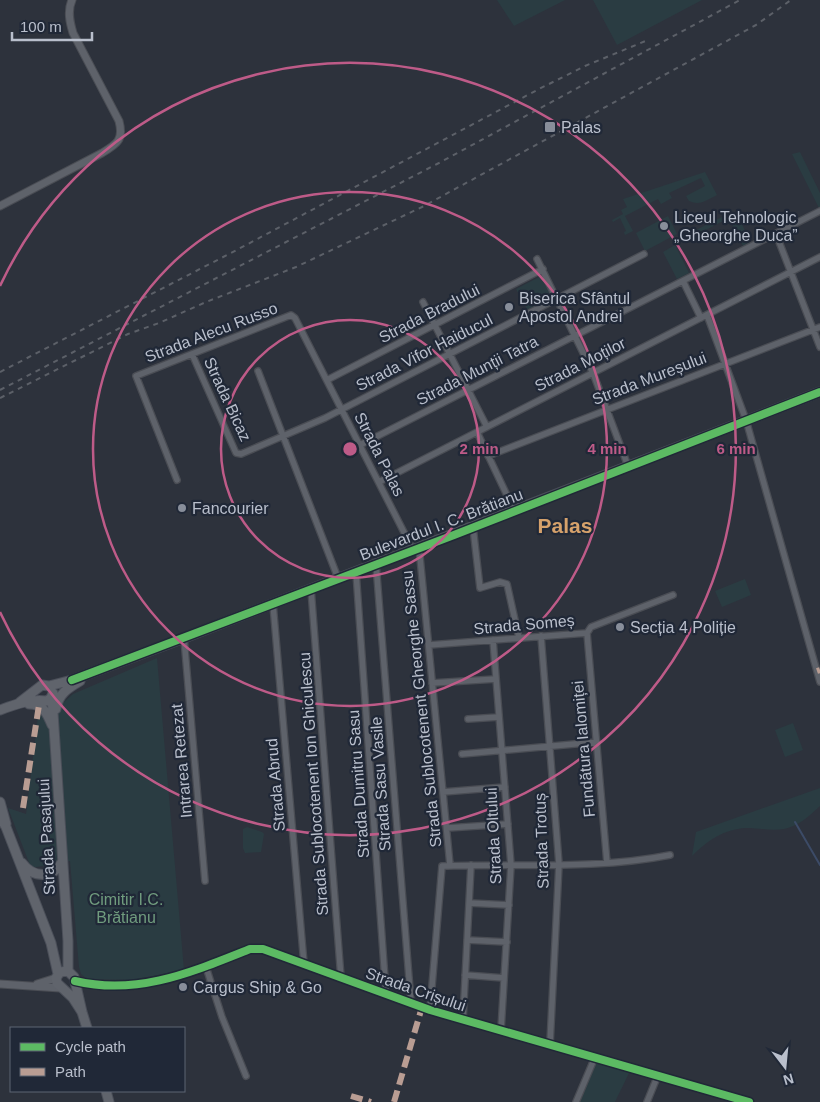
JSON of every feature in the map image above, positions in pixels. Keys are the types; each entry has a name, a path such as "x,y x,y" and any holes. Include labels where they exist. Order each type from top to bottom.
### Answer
{"main road":[{"name":"Bulevardul I. C. Brătianu","path":"52,692 72,680 820,392"},
{"path":"55,732 56,707 59,697 72,686 101,669"},
{"path":"0,710 20,702 42,685 52,692 49,700 20,702"},
{"path":"38,689 37,693 41,700"},
{"name":"Strada Pasajului","path":"52,692 68,941 67,976"},
{"name":"Strada Pasajului","path":"41,700 50,715 55,732"},
{"path":"10,706 39,705 46,712 55,732"},
{"path":"0,802 6,827 51,943 67,976 87,1027"},
{"path":"0,817 6,827"},
{"path":"18,857 30,872 41,875 56,870 62,861"},
{"path":"62,988 69,988 67,976"},
{"path":"67,976 57,983 73,998 82,1012"}],"street":[{"path":"0,206 102,153 120,139 121,128 119,121 73,34 69,19 72,0"},
{"name":"Strada Munții Tatra","path":"360,445 820,211"},
{"path":"776,234 820,347"},
{"name":"Strada Vifor Haiducul","path":"240,454 342,409 644,254"},
{"name":"Strada Moților","path":"379,482 820,257"},
{"path":"537,258 594,373 628,466"},
{"name":"Strada Bradului","path":"327,380 543,270"},
{"path":"683,281 704,316 746,420 820,682"},
{"path":"423,302 487,427"},
{"name":"Strada Alecu Russo","path":"178,480 136,376 291,316 295,318"},
{"name":"Strada Palas","path":"295,318 379,482 416,549"},
{"name":"Strada Mureșului","path":"488,456 820,327"},
{"name":"Strada Bicaz","path":"192,354 236,453 240,454"},
{"path":"258,371 338,578"},
{"path":"477,432 514,510"},
{"path":"473,527 480,588 500,582 507,584 519,638"},
{"name":"Strada Sublocotenent Gheorghe Sassu","path":"416,549 429,645 450,866 442,866 430,1010"},
{"name":"Strada Sasu Vasile","path":"376,564 411,1003"},
{"name":"Strada Dumitru Sasu","path":"356,572 386,994"},
{"name":"Strada Sublocotenent Ion Ghiculescu","path":"311,589 341,978"},
{"name":"Strada Someș","path":"429,645 587,633 591,627 673,596"},
{"name":"Strada Abrud","path":"273,604 304,964"},
{"name":"Fundătura Ialomiței","path":"587,633 607,863"},
{"name":"Strada Trotuș","path":"541,636 559,864 550,1044"},
{"name":"Intrarea Retezat","path":"184,638 205,881"},
{"name":"Strada Oltului","path":"493,640 511,865 501,1030"},
{"path":"432,683 496,679"},
{"path":"468,719 499,717"},
{"path":"462,754 597,742"},
{"path":"443,792 505,787"},
{"path":"446,828 508,824"},
{"path":"450,866 607,863 670,856"},
{"path":"463,1019 471,865"},
{"path":"469,903 509,905"},
{"path":"467,940 506,942"},
{"name":"Strada Crișului","path":"67,976 93,984 142,985 173,978 256,948 269,951 430,1010 750,1102"},
{"path":"206,967 222,1017 246,1076"},
{"path":"465,975 504,978"},
{"path":"34,985 67,976"},
{"path":"0,984 62,988"},
{"path":"576,1102 595,1057"},
{"path":"647,1102 658,1075"}],"green space":[{"path":"497,0 565,0 514,26"},
{"path":"593,0 702,0 617,45"},
{"path":"800,152 820,193 819,208 792,154"},
{"path":"705,172 717,195 700,203 689,201 686,196 705,186 701,178 669,193 672,198 661,204 658,199 625,216 633,231 625,235 624,232 626,231 620,218 613,222 612,220 623,214 621,210 627,207 623,199"},
{"path":"728,214 735,216 743,225 748,237 741,238 743,242 751,242 743,246 729,218 688,239 686,235"},
{"path":"668,216 677,234 645,251 636,233"},
{"path":"675,245 689,273 677,279 663,252"},
{"path":"541,276 553,298 528,311 516,289"},
{"path":"745,579 751,595 722,607 715,591"},
{"name":"Cimitir I.C. Brătianu","path":"157,658 184,970 132,980 87,979 81,974 79,967 70,861 31,868 8,808 26,814 39,708 43,710 62,704 73,694"},
{"path":"793,723 803,750 785,757 775,730"},
{"path":"820,788 820,806 794,826 779,830 746,828 723,833 704,845 692,856 696,832"},
{"path":"247,827 264,834 261,852 245,853 243,848 243,829"},
{"path":"597,1062 630,1071 615,1102 580,1102"}],"waterway":[{"path":"795,822 820,865"}],"railway":[{"path":"0,390 437,164 740,0"},
{"path":"0,398 128,334 296,267 422,207 756,25 791,0"},
{"path":"0,372 231,253 539,89 585,66 648,40"}],"marked path":[{"path":"23,808 39,705"},
{"path":"394,1102 422,1007"},
{"path":"351,1096 371,1102"}],"cycle path":[{"path":"72,680 454,535 820,392"},
{"path":"75,981 98,985 121,986 143,984 186,973 250,949 263,949 430,1010 749,1102"}],"place":[{"name":"Palas","path":"550,127"},
{"name":"Liceul Tehnologic „Gheorghe Duca”","path":"664,226"},
{"name":"Biserica Sfântul Apostol Andrei","path":"509,307"},
{"name":"Fancourier","path":"182,508"},
{"name":"Secția 4 Poliție","path":"620,627"},
{"name":"Cargus Ship & Go","path":"183,987"}],"district":[{"name":"Palas","path":"565,526"}]}
